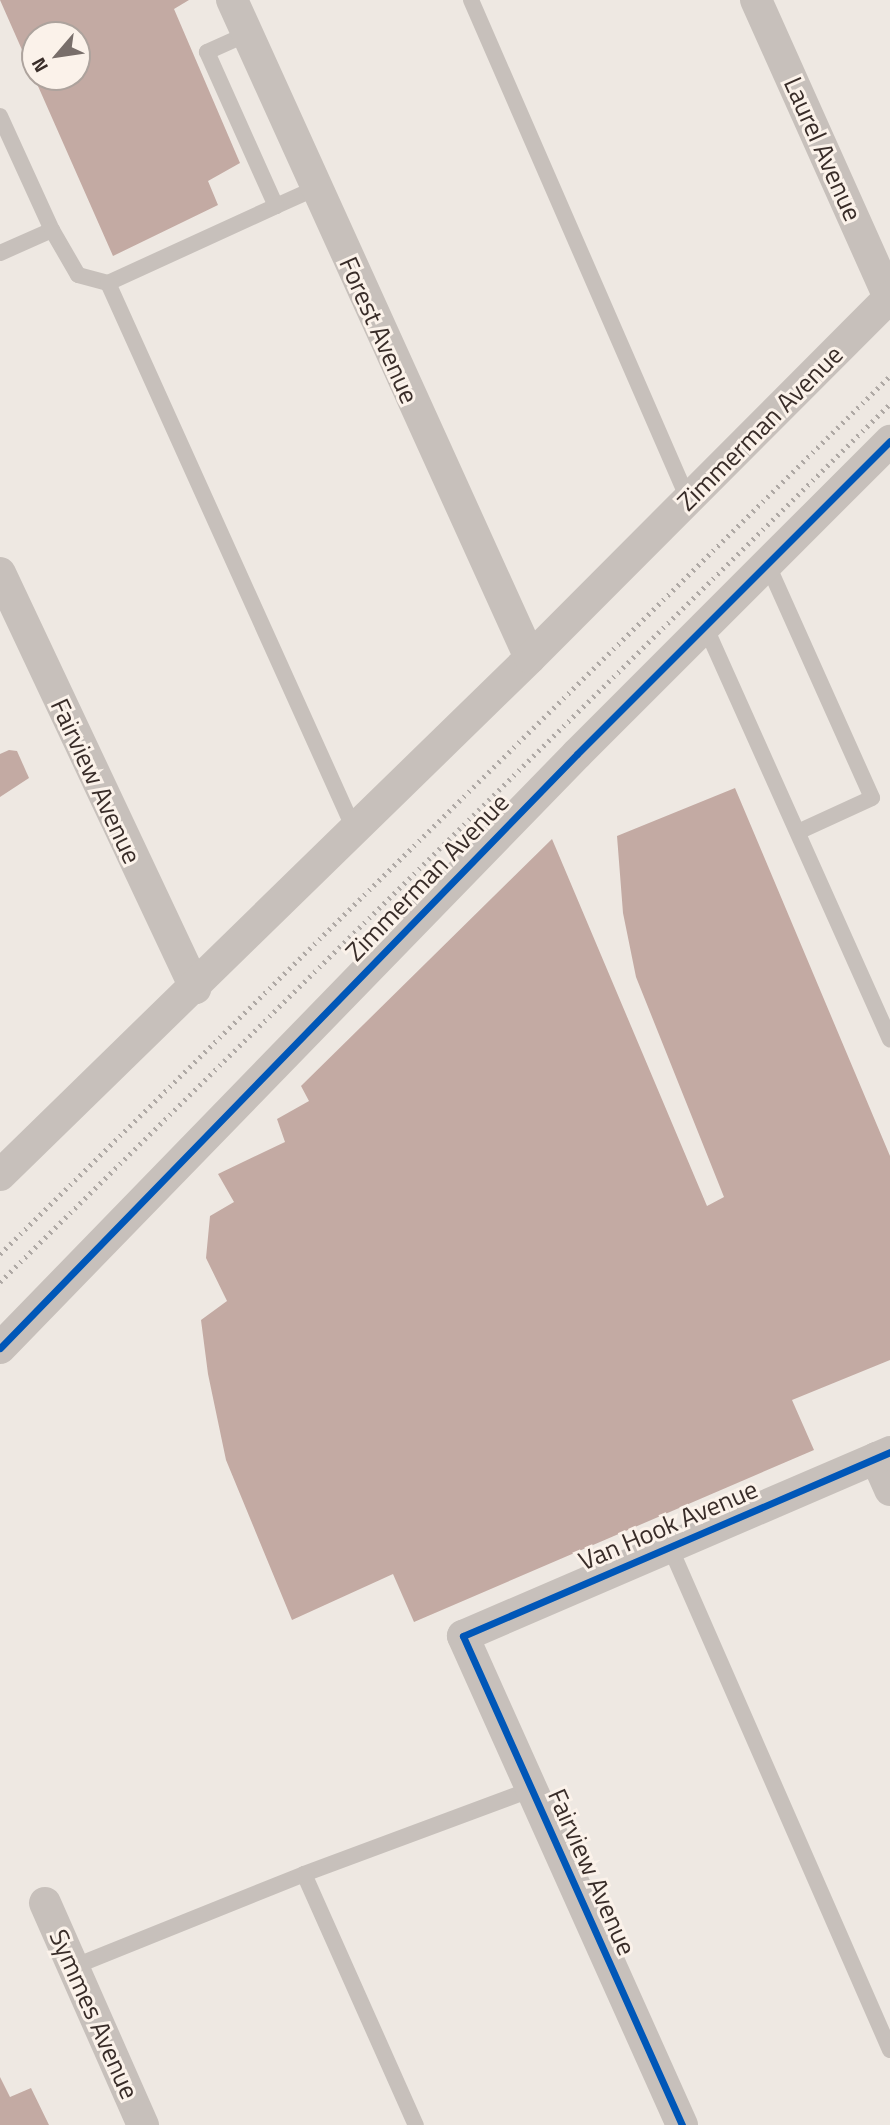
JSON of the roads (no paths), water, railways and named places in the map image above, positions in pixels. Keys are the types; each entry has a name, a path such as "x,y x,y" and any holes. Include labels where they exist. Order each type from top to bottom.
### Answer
{"street":[{"name":"Forest Avenue","path":"232,0 530,659"},
{"name":"Laurel Avenue","path":"756,0 890,298"},
{"name":"Zimmerman Avenue","path":"0,1175 530,659 890,298"},
{"name":"Zimmerman Avenue","path":"0,1348 890,440"},
{"name":"Fairview Avenue","path":"0,573 195,988"},
{"path":"883,1455 890,1490"},
{"name":"Van Hook Avenue","path":"463,1636 883,1455"},
{"name":"Fairview Avenue","path":"463,1636 682,2125"},
{"name":"Symmes Avenue","path":"46,1903 143,2125"}],"lane":[{"path":"471,0 688,499"},
{"path":"247,34 206,52 276,206"},
{"path":"0,117 52,230 78,275 108,283 316,188"},
{"path":"0,253 52,230"},
{"path":"108,283 355,831"},
{"path":"767,563 872,798 798,832"},
{"path":"705,626 890,1040"},
{"path":"670,1547 890,2050"},
{"path":"73,1967 304,1874 532,1789"},
{"path":"304,1874 416,2125"}],"railway":[{"path":"0,1254 890,376"},
{"path":"0,1282 890,404"}]}
